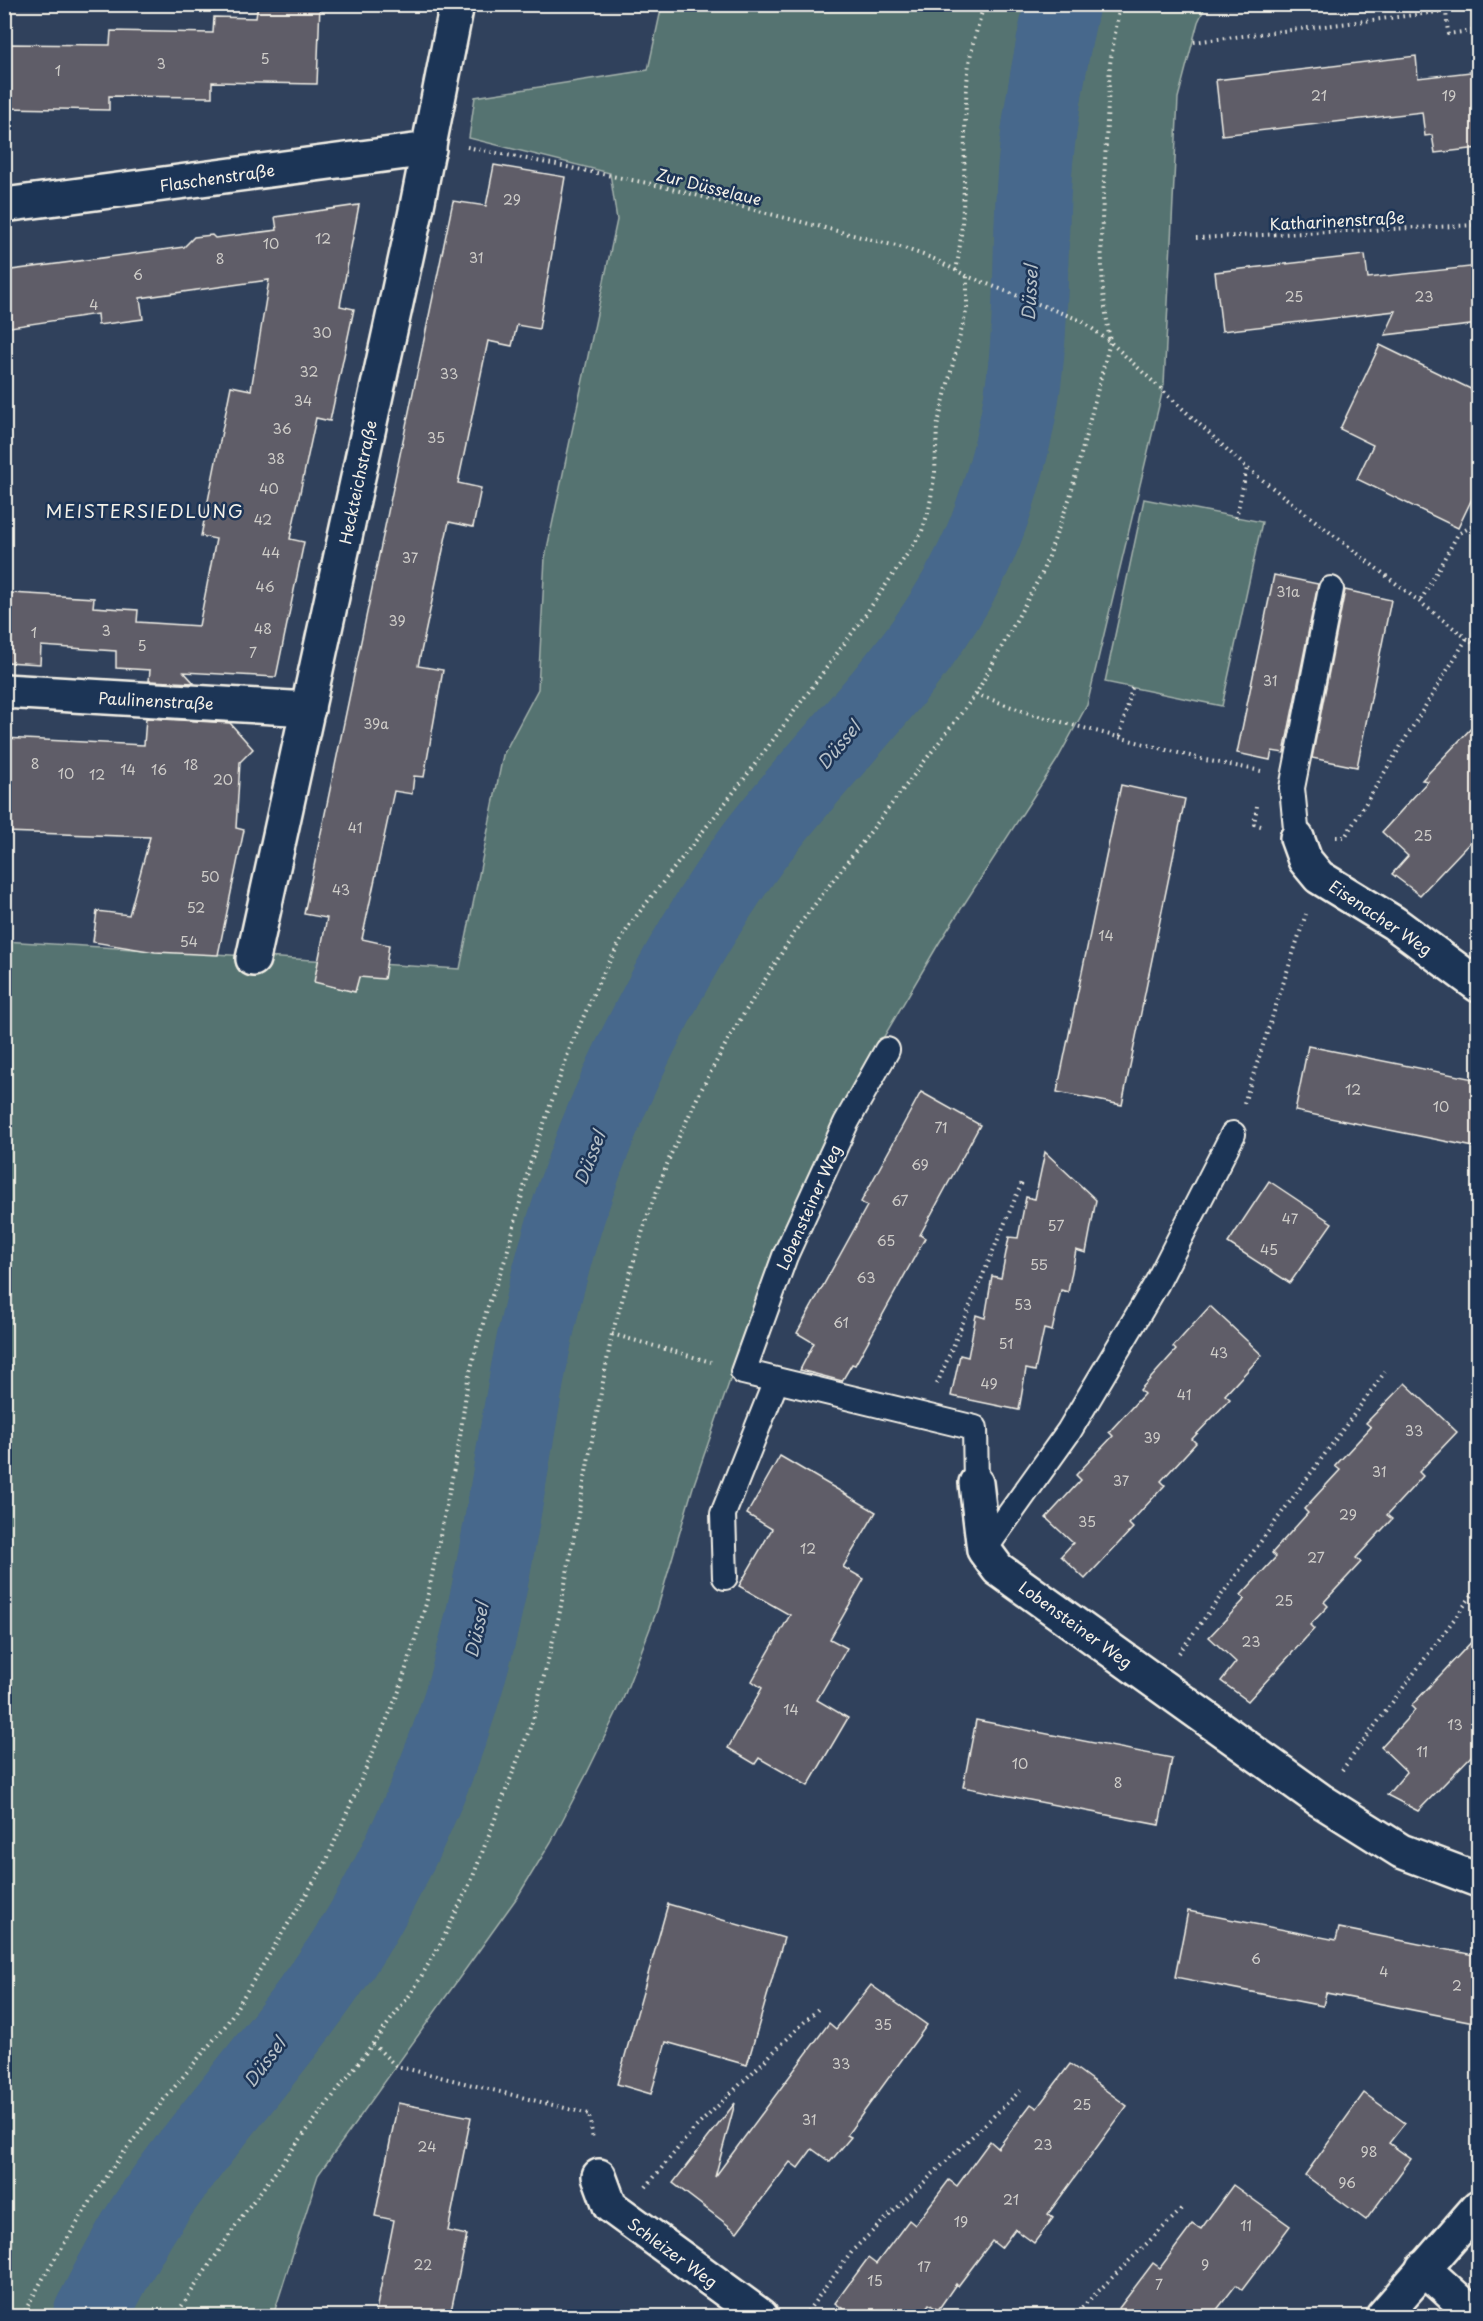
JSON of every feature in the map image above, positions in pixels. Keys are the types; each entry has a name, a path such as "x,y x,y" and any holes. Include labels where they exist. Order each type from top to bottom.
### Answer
{"street":[{"name":"Heckteichstraße","path":"253,959 430,145 457,4"},
{"name":"Flaschenstraße","path":"4,205 430,145"},
{"name":"Paulinenstraße","path":"4,691 308,710"},
{"name":"Eisenacher Weg","path":"1297,838 1305,860 1319,876 1394,922 1479,985"},
{"path":"976,1483 984,1550"},
{"name":"Lobensteiner Weg","path":"984,1550 998,1569 1320,1800 1401,1851 1479,1880"},
{"name":"Schleizer Weg","path":"599,2176 610,2206 761,2316"},
{"path":"1383,2316 1479,2206"},
{"path":"1423,2268 1476,2316"}],"lane":[{"path":"1297,838 1292,788 1331,589"},
{"name":"Lobensteiner Weg","path":"743,1372 785,1256 846,1123 887,1050"},
{"path":"984,1550 1075,1421 1157,1283 1233,1134"},
{"path":"743,1372 975,1428 976,1483"},
{"path":"725,1577 723,1514 776,1381"}],"path":[{"path":"956,271 963,234 964,138 968,69 984,4"},
{"path":"175,2316 245,2212 412,1992 447,1931 472,1879 533,1720 559,1616 612,1334 647,1217 671,1154 730,1036 799,925 976,694 1042,573 1071,497 1110,342 1103,293 1101,239 1110,64 1120,4"},
{"path":"1194,42 1446,10 1448,34 1479,30"},
{"name":"Zur Düsselaue","path":"430,145 664,187 904,248 934,259 974,279 1082,321 1110,342 1247,468 1479,646"},
{"name":"Katharinenstraße","path":"1196,238 1479,225"},
{"path":"22,2316 107,2175 162,2102 226,2025 326,1862 399,1691 426,1604 459,1444 468,1379 487,1309 506,1257 530,1164 571,1045 600,979 630,924 744,779 861,621 921,534 929,510 935,472 937,427 967,308 967,276"},
{"path":"1236,518 1247,468"},
{"path":"1421,600 1458,534 1479,523"},
{"path":"1258,803 1254,824 1297,838 1345,837 1467,638"},
{"path":"1120,736 1132,688"},
{"path":"976,694 1031,714 1205,760 1263,772 1262,782"},
{"path":"1233,1134 1273,1022 1319,876"},
{"path":"923,1416 1023,1180"},
{"path":"612,1334 743,1372"},
{"path":"1158,1683 1385,1372"},
{"path":"1320,1800 1479,1587"},
{"path":"622,2215 693,2130 820,2007"},
{"path":"373,2044 396,2066 589,2114 599,2176"},
{"path":"804,2316 854,2249 1021,2090"},
{"path":"1073,2316 1184,2207"}],"green space":[{"path":"662,5 1056,5 1030,156 1015,415 985,522 930,628 754,839 679,948 590,1139 545,1270 482,1587 444,1723 404,1831 324,1967 137,2219 84,2316 5,2316 4,941 460,969 503,755 538,689 545,558 617,220 610,173 469,138 475,97 648,70"},
{"path":"1067,5 1206,5 1198,22 1178,98 1164,385 1087,705 1057,760 939,943 879,1045 756,1305 693,1487 657,1610 623,1699 586,1775 551,1842 518,1896 318,2175 273,2316 113,2316 145,2251 341,1967 398,1865 460,1720 511,1505 545,1315 571,1219 622,1087 700,941 778,824 935,637 997,515 1029,402 1041,155 1051,67"},
{"path":"1144,499 1262,522 1222,706 1105,682"}],"building":[{"path":"258,4 320,4 317,84 212,82 212,97 109,96 109,110 7,108 7,44 110,45 111,31 213,33 214,17 256,18"},
{"path":"1416,56 1418,78 1479,71 1479,148 1435,153 1432,135 1425,136 1422,112 1222,135 1216,80"},
{"path":"494,165 565,177 539,329 517,325 512,346 488,341 458,483 481,488 473,527 449,522 418,666 443,670 424,777 414,776 412,794 394,791 362,939 389,945 384,979 359,977 355,992 314,982 327,918 304,914 453,201 486,206"},
{"path":"359,205 340,306 354,309 330,421 316,418 290,539 304,542 276,677 184,672 194,683 149,681 150,670 116,668 116,651 41,646 40,664 6,662 11,593 94,598 93,607 138,610 137,622 199,626 216,539 201,536 231,386 251,390 269,280 140,298 143,319 98,325 97,314 4,328 4,271 184,247 194,237 212,235 215,238 277,230 275,217"},
{"path":"1365,255 1368,278 1479,266 1479,324 1385,335 1396,311 1222,331 1215,272"},
{"path":"1380,345 1479,393 1479,484 1458,528 1357,479 1373,445 1340,429"},
{"path":"1274,575 1318,584 1284,753 1272,751 1270,760 1237,753"},
{"path":"1345,590 1391,600 1357,767 1312,758"},
{"path":"146,718 230,723 253,749 240,762 236,828 244,830 218,955 155,952 93,942 97,911 129,915 150,837 4,832 4,738 144,745"},
{"path":"1479,720 1479,833 1420,895 1392,874 1408,856 1382,832 1428,781 1422,780"},
{"path":"1121,785 1185,799 1122,1105 1057,1092"},
{"path":"1308,1046 1479,1080 1479,1148 1295,1111"},
{"path":"921,1092 980,1125 920,1235 925,1238 855,1365 852,1364 842,1381 800,1370 814,1343 797,1333 867,1206 861,1202"},
{"path":"1045,1152 1096,1200 1086,1253 1076,1250 1068,1292 1061,1290 1052,1331 1044,1329 1035,1371 1026,1369 1019,1410 951,1396 960,1355 968,1357 976,1315 985,1318 992,1276 1001,1278 1009,1237 1018,1238 1026,1197 1035,1199"},
{"path":"1269,1181 1332,1223 1290,1283 1228,1243"},
{"path":"1210,1306 1262,1355 1225,1395 1230,1399 1192,1439 1196,1443 1161,1481 1165,1485 1129,1524 1133,1528 1085,1579 1061,1556 1073,1543 1046,1518 1081,1480 1076,1475 1113,1436 1109,1432 1144,1394 1140,1390 1176,1350 1173,1347"},
{"path":"1405,1383 1457,1432 1419,1472 1423,1476 1387,1515 1392,1519 1356,1558 1361,1562 1324,1602 1328,1606 1310,1625 1314,1629 1248,1701 1221,1681 1236,1662 1209,1637 1245,1599 1241,1595 1276,1557 1272,1553 1308,1513 1304,1509 1340,1470 1335,1466 1371,1427 1366,1423"},
{"path":"780,1456 876,1512 843,1567 864,1579 830,1639 847,1648 817,1700 848,1718 808,1786 759,1758 755,1764 728,1748 762,1688 752,1681 790,1615 739,1586 772,1529 747,1514"},
{"path":"1479,1634 1479,1748 1418,1811 1387,1795 1407,1772 1381,1747 1415,1710 1411,1706"},
{"path":"976,1720 1172,1758 1159,1825 963,1787"},
{"path":"668,1904 784,1938 747,2065 666,2042 651,2094 617,2084"},
{"path":"1188,1911 1336,1940 1339,1928 1479,1956 1479,2023 1326,1993 1323,2006 1175,1977"},
{"path":"871,1985 927,2025 847,2135 851,2137 830,2162 812,2149 798,2168 790,2162 737,2232 673,2183 735,2103 715,2177 829,2023 836,2029"},
{"path":"1070,2064 1127,2106 1048,2214 1053,2218 1034,2243 1015,2229 1001,2248 992,2241 958,2286 956,2284 938,2310 929,2304 920,2316 853,2316 835,2303 868,2258 876,2264 909,2220 915,2225 949,2180 957,2186 990,2141 998,2148 1031,2104 1037,2108"},
{"path":"1364,2093 1405,2123 1389,2143 1411,2159 1366,2220 1305,2175"},
{"path":"398,2103 471,2117 448,2231 467,2235 450,2316 375,2316 394,2220 375,2216"},
{"path":"1233,2185 1290,2226 1242,2290 1236,2285 1212,2316 1113,2316 1153,2263 1160,2268 1193,2224 1201,2229"}],"waterway":[{"name":"Düssel","path":"90,2316 146,2215 197,2145 279,2043 354,1937 382,1888 421,1807 452,1727 480,1631 500,1533 525,1385 553,1261 590,1151 636,1045 691,943 722,892 786,806 887,688 918,648 947,606 972,561 998,495 1014,439 1021,401 1028,336 1036,157 1047,80 1062,4"}],"district":[{"name":"MEISTERSIEDLUNG","path":"145,510"}]}
